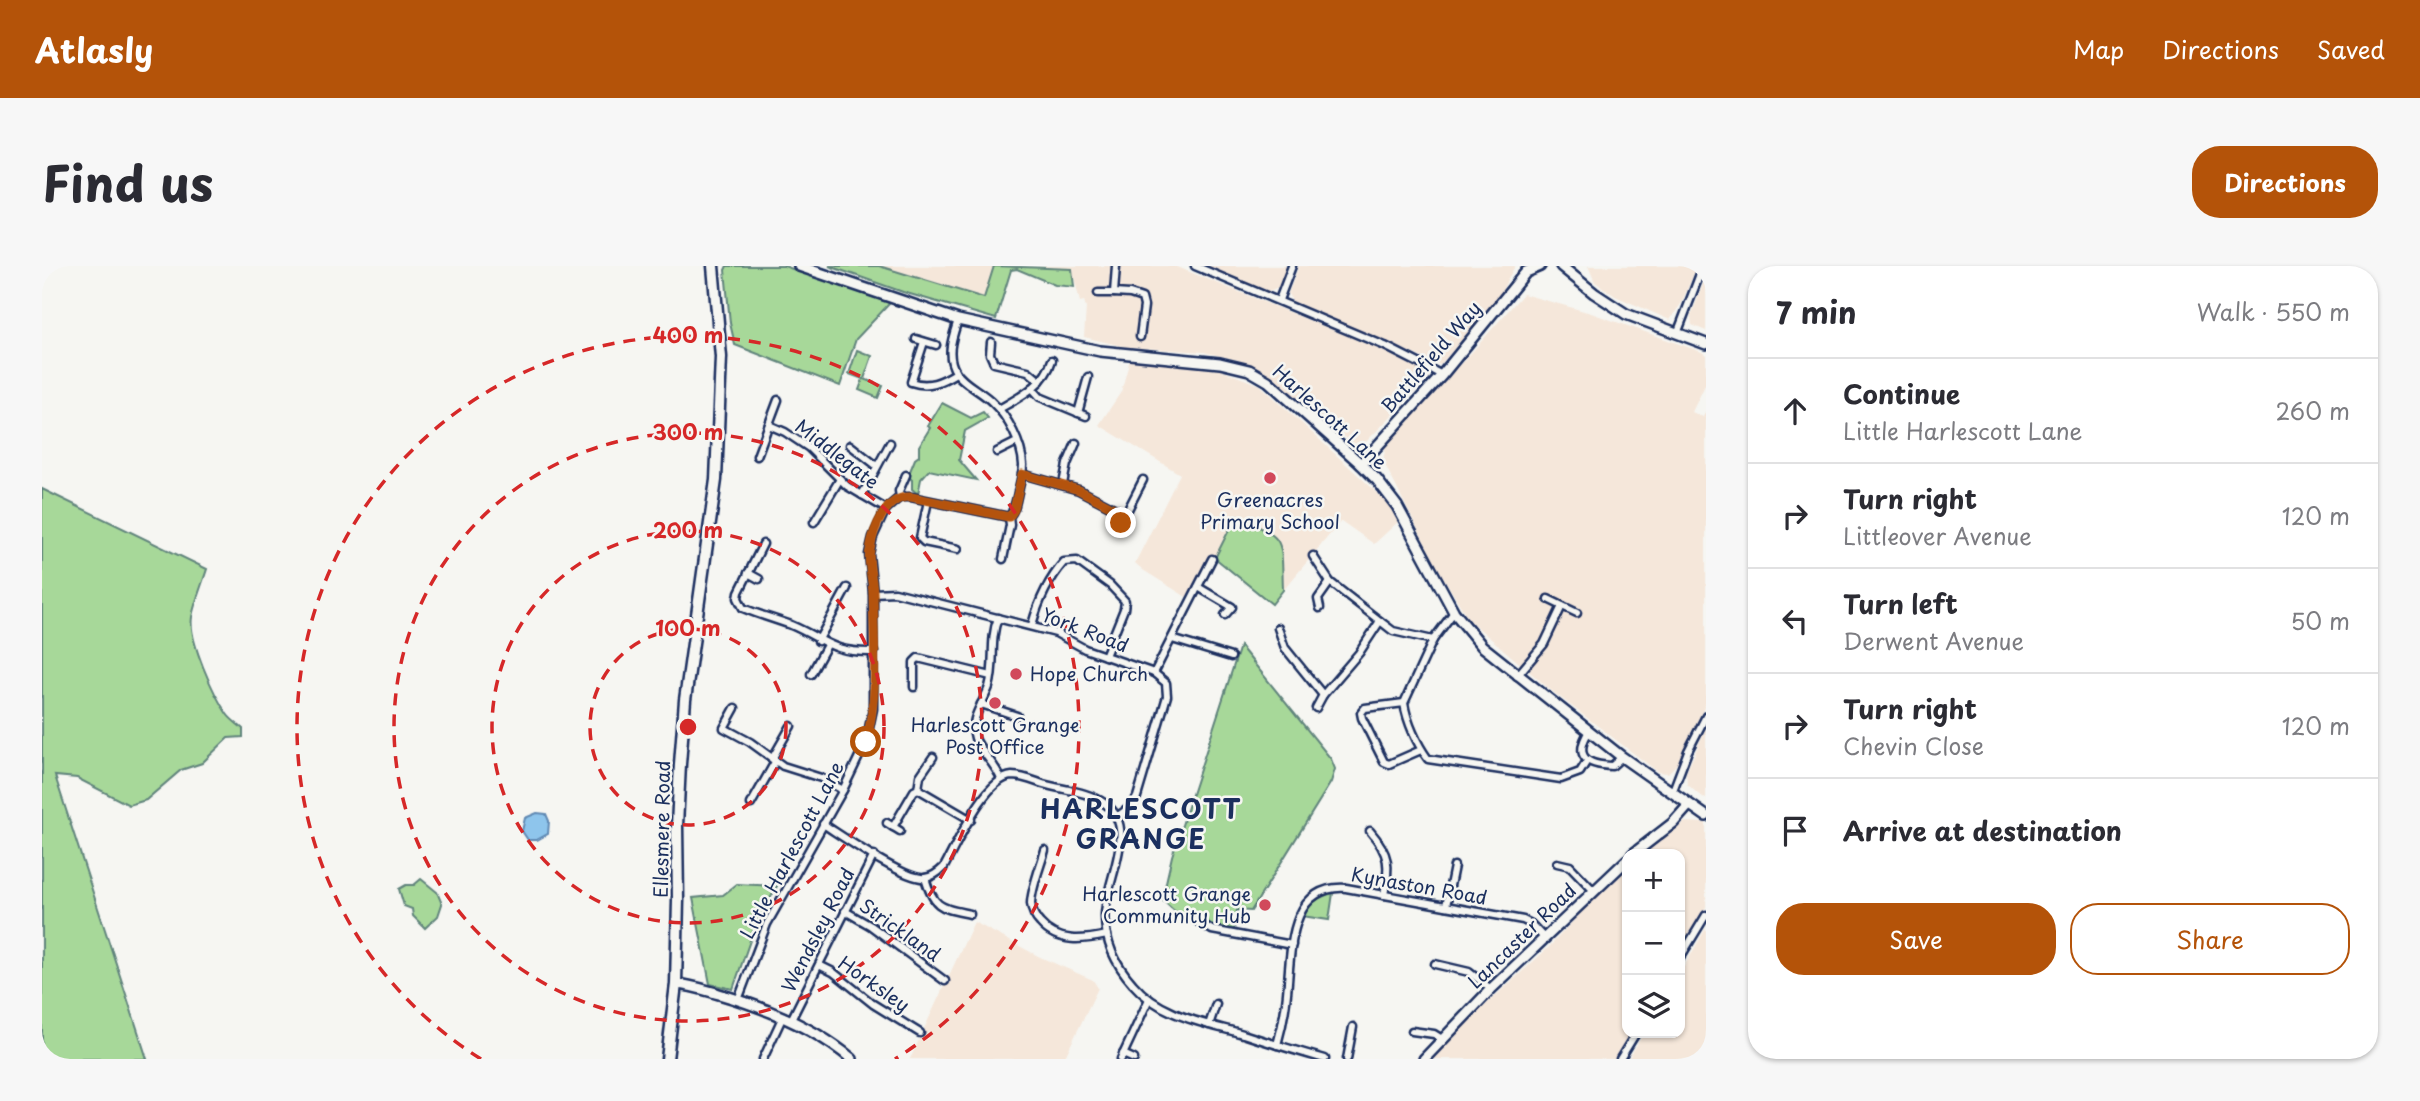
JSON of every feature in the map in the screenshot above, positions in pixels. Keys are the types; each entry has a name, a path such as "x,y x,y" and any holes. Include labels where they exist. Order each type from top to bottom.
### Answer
{"main road":[{"name":"Ellesmere Road","path":"667,1059 676,984 677,826 685,699 716,480 721,357 713,266"}],"street":[{"name":"Harlescott Lane","path":"799,266 958,320 1100,351 1199,359 1249,370 1268,381 1361,464 1397,506 1454,612 1482,646 1622,757 1706,816"},
{"path":"1114,293 1116,266"},
{"path":"1195,266 1424,364 1441,375"},
{"path":"1279,300 1293,266"},
{"name":"Battlefield Way","path":"1361,464 1441,375 1526,269 1540,266"},
{"path":"1561,266 1570,270 1609,304 1644,322 1706,344"},
{"path":"1677,334 1703,266"},
{"path":"1098,293 1142,298 1144,306 1140,337"},
{"path":"958,320 950,352 956,373 999,409 1017,442 1023,460 1014,510 1009,517 1010,525 1001,555"},
{"path":"916,339 936,345"},
{"path":"924,342 912,382 922,386 932,385 956,373"},
{"path":"991,342 990,354 994,363 1028,371 1040,381"},
{"path":"999,409 1040,381 1050,369 1052,360"},
{"path":"1078,413 1088,377"},
{"path":"1032,388 1040,397 1086,416"},
{"name":"Middlegate","path":"757,456 778,400"},
{"name":"Middlegate","path":"769,425 809,448 840,480 886,509"},
{"path":"997,452 1017,442"},
{"path":"862,495 890,443"},
{"path":"1063,484 1076,443"},
{"path":"850,445 877,466"},
{"path":"1022,474 1063,484 1125,514"},
{"path":"906,475 899,491 900,497 1009,517"},
{"path":"814,522 840,480"},
{"path":"1121,523 1143,480"},
{"name":"Little Harlescott Lane","path":"738,1000 767,924 843,790 858,761 870,727 874,652 869,554 873,537 886,509 900,497"},
{"path":"928,501 920,538 923,542 955,546"},
{"path":"763,544 738,598 743,608 792,626 827,645 850,652 874,652"},
{"path":"1313,556 1330,582 1393,631 1433,640"},
{"path":"1118,816 1132,806 1136,797 1167,696 1166,683 1154,673 1212,559"},
{"path":"1032,625 1041,601 1059,568 1064,562 1077,561 1118,591 1125,601 1105,656"},
{"path":"748,573 759,579"},
{"path":"1320,608 1315,599 1330,582"},
{"path":"1198,587 1234,605 1225,615"},
{"path":"818,641 847,588"},
{"name":"York Road","path":"873,593 895,592 1032,625 1105,656 1154,673"},
{"path":"1548,599 1577,613"},
{"path":"1517,676 1544,644 1562,606"},
{"path":"1454,612 1433,640 1404,704 1421,751 1428,760 1561,779 1580,772 1587,761"},
{"path":"998,618 993,636 994,659 991,676 974,724 975,740 990,758 1001,779"},
{"path":"1316,708 1380,621"},
{"path":"1278,628 1285,648 1324,695"},
{"path":"1172,639 1231,657"},
{"path":"811,674 827,645"},
{"path":"914,687 914,662 918,658 991,676"},
{"path":"981,704 1017,716"},
{"path":"1404,704 1365,708 1361,713 1362,719 1384,762 1390,764 1421,751"},
{"path":"735,708 724,728 760,748 773,761 791,770 821,778 843,790"},
{"path":"1672,793 1688,751 1706,716"},
{"path":"751,804 791,726"},
{"path":"1589,731 1583,740 1582,751 1587,761 1595,766 1612,766 1622,757"},
{"path":"900,831 890,825 918,789 920,776 933,757"},
{"path":"823,824 908,874 925,878 944,867 986,793 1001,779 1020,777 1105,803 1118,816 1122,834 1107,889 1105,915 1111,950 1122,971 1149,999 1176,1014 1325,1059"},
{"path":"918,789 971,820"},
{"path":"1639,849 1673,823 1689,805"},
{"path":"1370,831 1386,854 1388,875 1384,895"},
{"path":"1045,850 1031,904 1038,921 1047,930 1073,940 1107,935"},
{"name":"Wendsley Road","path":"764,1059 819,965 874,855"},
{"path":"1557,863 1570,866 1594,891"},
{"name":"Lancaster Road","path":"1424,1059 1491,989 1622,865"},
{"path":"1446,906 1454,866"},
{"path":"925,878 929,893 937,905 950,911 970,914"},
{"name":"Kynaston Road","path":"1277,1045 1285,1010 1294,930 1300,914 1316,895 1332,888 1522,920 1531,924 1544,938"},
{"name":"Strickland","path":"845,911 871,926 945,981"},
{"path":"1685,950 1706,915"},
{"path":"1197,919 1212,930 1292,945"},
{"path":"1435,964 1469,972 1491,989"},
{"name":"Horksley","path":"819,965 833,972 873,1004 920,1033"},
{"name":"Strickland","path":"937,975 942,967"},
{"path":"676,984 738,1000 787,1018 824,1038 852,1059"},
{"path":"1133,1059 1122,1056 1149,999"},
{"path":"1209,1025 1216,1004"},
{"path":"1347,1059 1353,1027"},
{"name":"Horksley","path":"907,1037 911,1029"},
{"path":"1412,1031 1434,1034 1442,1039"},
{"path":"1620,1059 1633,1038"}],"shaded area":[{"path":"879,266 994,266 984,298"},
{"path":"1044,266 1175,266 1419,365 1430,376 1366,442 1358,445 1349,441 1271,378 1237,360 1204,352 1126,347 1084,337 1086,307 1084,301 1080,302 1072,269"},
{"path":"1203,266 1288,266 1279,287 1266,292"},
{"path":"1299,266 1515,266 1496,301 1440,365 1293,303 1288,294"},
{"path":"1588,266 1697,266 1681,304 1670,320 1615,296 1595,282"},
{"path":"1706,276 1706,331 1692,325 1691,316"},
{"path":"1523,294 1591,313 1706,355 1706,383 1692,412 1703,417 1706,411 1706,703 1679,762 1668,773 1658,772 1553,692 1469,620 1437,567 1383,461 1387,440 1471,353"},
{"name":"Greenacres Primary School","path":"1130,359 1220,370 1260,385 1383,498 1395,511 1399,521 1374,544 1341,521 1272,604 1212,555 1188,598 1135,563 1180,474 1099,425 1121,392"},
{"path":"1706,728 1706,799 1687,784 1686,773"},
{"path":"1685,822 1706,823 1706,907 1685,941 1685,849 1650,849"},
{"path":"1622,872 1622,1038 1627,1038 1614,1059 1432,1059 1458,1030 1548,948"},
{"path":"974,922 1040,957 1093,980 1098,988 1064,1059 910,1059"},
{"path":"1706,928 1706,1059 1628,1059 1641,1038 1685,1038 1685,965"}],"green space":[{"path":"727,266 784,266 890,303 856,339 840,386 735,345 730,323 725,270"},
{"path":"829,266 879,266 984,298 994,266 1072,269 1074,287 1055,285 1017,269 1011,270 996,319 903,292"},
{"path":"857,350 872,356 864,379 883,386 878,398 859,390 863,379 849,374"},
{"path":"942,403 971,418 983,412 988,418 965,431 959,460 976,480 929,470 921,479 918,494 912,489 912,480 908,476 919,456 919,446 930,428 928,426"},
{"path":"42,489 207,569 192,617 194,639 203,667 222,705 243,729 243,737 228,738 202,763 181,770 146,800 129,805 77,778 55,776 147,1059 42,1059"},
{"path":"1236,516 1265,530 1278,541 1281,549 1283,590 1272,604 1215,558"},
{"path":"1240,646 1331,759 1335,769 1331,782 1251,911 1237,910 1234,931 1207,926 1199,913 1180,916 1162,900 1172,856"},
{"path":"421,879 437,892 442,904 438,916 425,928 413,916 412,909 404,906 399,889 414,885"},
{"path":"737,884 777,886 754,929 733,989 710,984 693,898 723,895"},
{"path":"1333,893 1329,920 1302,916 1315,901"}],"water":[{"path":"537,813 546,814 549,821 548,834 537,840 528,840 522,831 525,818"}],"place":[{"name":"Greenacres Primary School","path":"1270,478"},
{"name":"Hope Church","path":"1016,674"},
{"name":"Harlescott Grange Post Office","path":"995,703"},
{"name":"Harlescott Grange Community Hub","path":"1265,905"}],"district":[{"name":"HARLESCOTT GRANGE","path":"1141,825"}],"route":[{"path":"866,742 873,709 873,582 869,554 877,527 893,500 911,497 1009,517 1014,510 1022,474 1079,490 1125,514 1121,523"}]}
